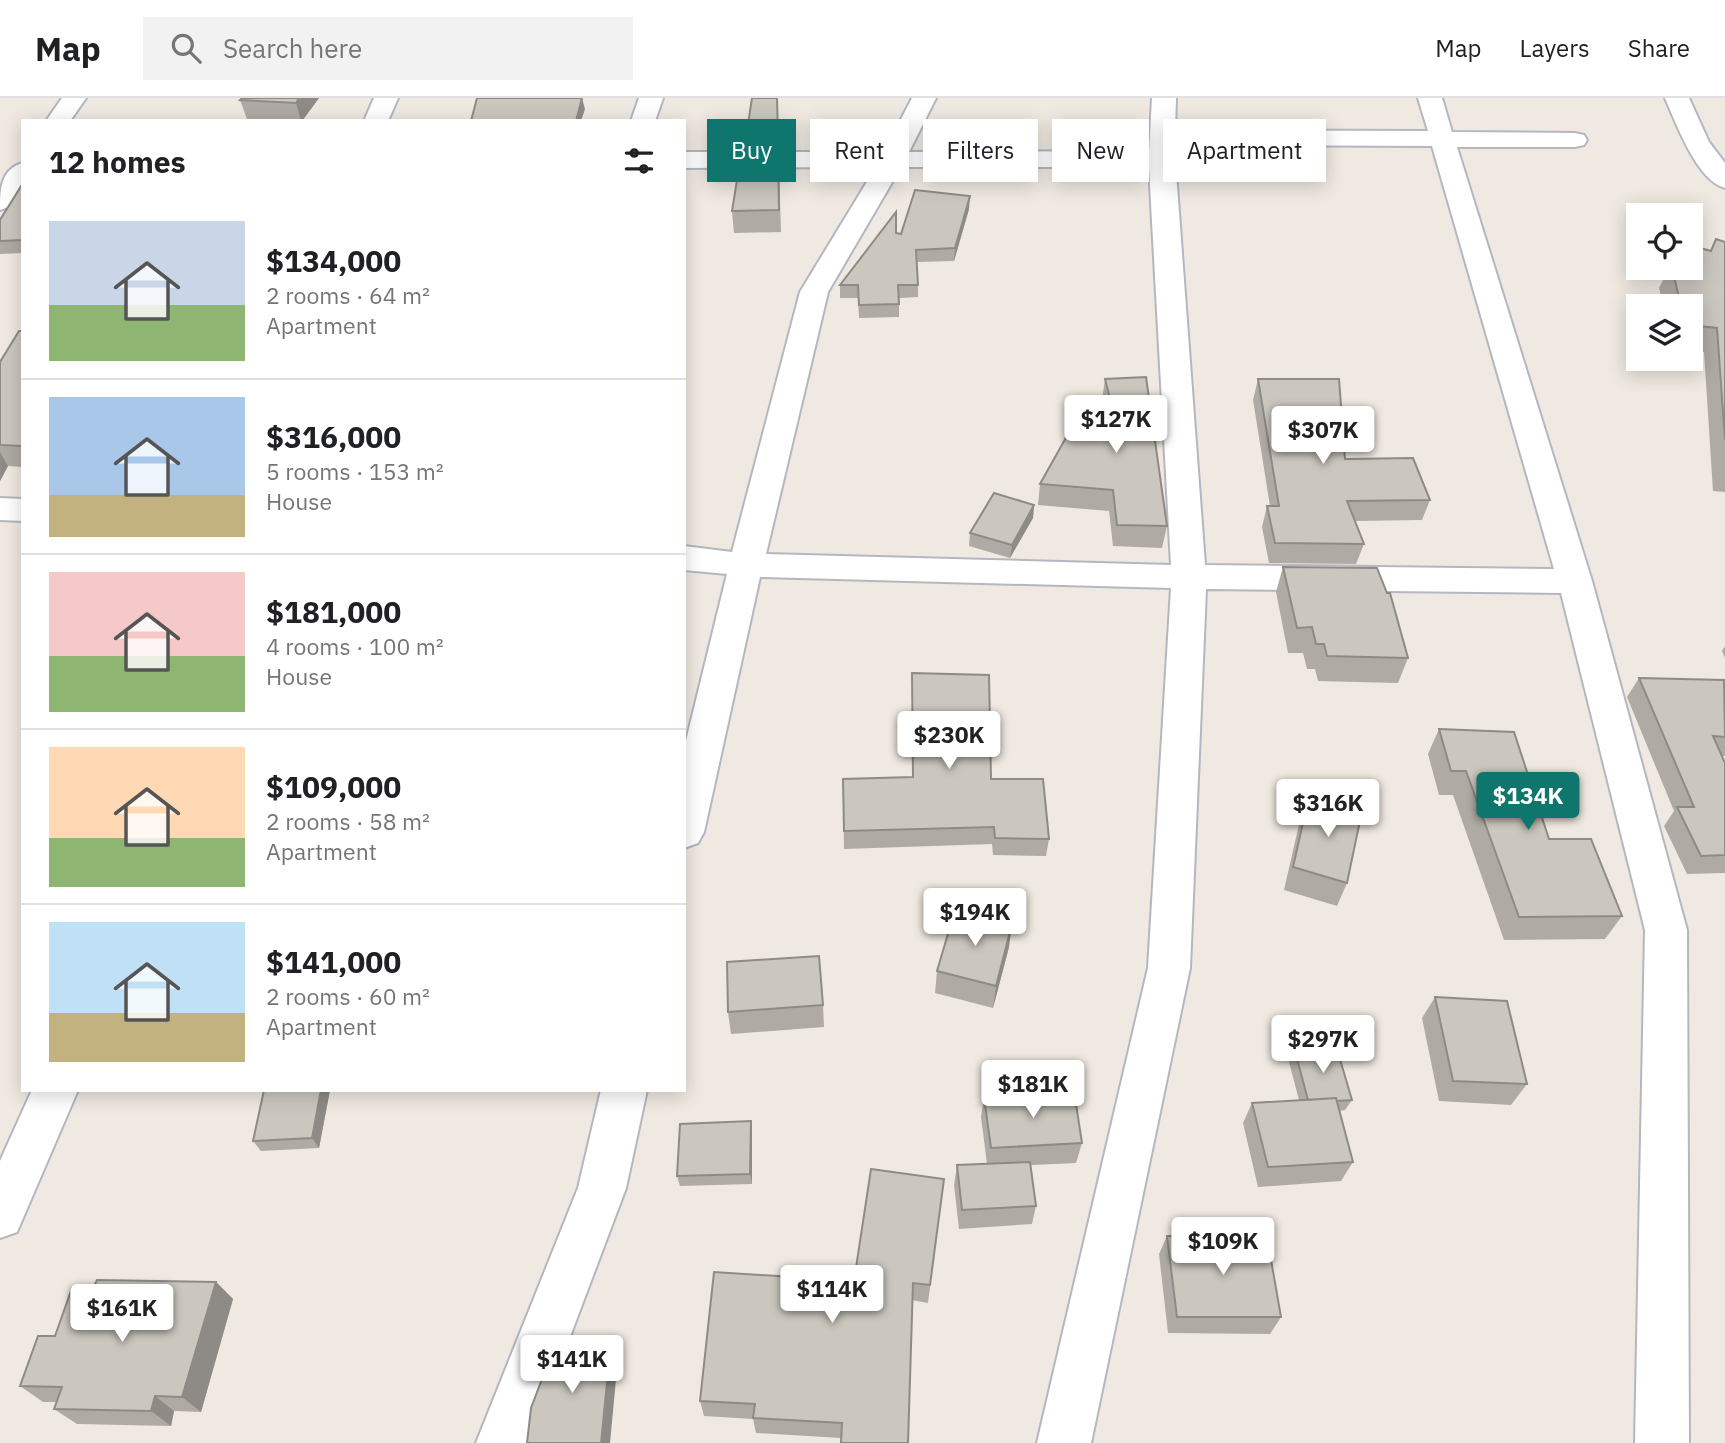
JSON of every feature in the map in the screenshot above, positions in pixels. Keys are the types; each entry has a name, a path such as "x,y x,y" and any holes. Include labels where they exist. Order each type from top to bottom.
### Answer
{"street":[{"path":"59,119 74,98"},
{"path":"377,119 386,98"},
{"path":"644,119 651,98"},
{"path":"909,128 924,98"},
{"path":"1064,1443 1169,968 1189,578 1162,148 1164,98"},
{"path":"1430,98 1575,581 1665,930 1661,1443"},
{"path":"1677,98 1697,144 1725,180"},
{"path":"909,160 1162,148 1442,139 1575,140"},
{"path":"0,156 21,156"},
{"path":"686,160 810,161"},
{"path":"0,202 21,175"},
{"path":"686,823 746,565 814,292 879,182"},
{"path":"0,509 21,510"},
{"path":"686,558 746,565 1189,578 1575,581"},
{"path":"0,1215 54,1092"},
{"path":"503,1443 602,1188 624,1092"}],"building":[{"path":"299,98 296,103 240,100"},
{"path":"477,98 582,98 577,119 472,119"},
{"path":"752,98 777,98 778,119 749,119"},
{"path":"737,182 779,182 779,210 732,211"},
{"path":"21,186 21,240 0,241 0,220"},
{"path":"915,190 970,196 955,248 916,250 918,285 898,285 899,304 859,305 858,285 840,285 896,212 896,233 901,234"},
{"path":"1716,239 1725,242 1725,440 1717,328 1703,326 1703,294 1678,294 1675,280 1703,280 1703,249 1711,251"},
{"path":"21,331 21,446 0,445 0,362"},
{"path":"1146,377 1167,526 1117,525 1113,490 1040,484 1082,409 1113,410 1105,379"},
{"path":"1258,379 1339,379 1345,459 1413,458 1430,500 1347,501 1364,544 1275,543 1267,506 1279,506"},
{"path":"994,493 1034,505 1012,545 970,533"},
{"path":"1283,567 1377,568 1387,593 1390,593 1408,658 1327,656 1324,644 1316,644 1312,627 1297,628"},
{"path":"912,673 989,675 991,779 1043,779 1049,839 995,838 994,827 844,831 843,779 913,777"},
{"path":"1639,678 1724,680 1725,737 1713,736 1725,763 1725,855 1701,856 1677,807 1694,807"},
{"path":"1439,729 1514,732 1549,839 1591,839 1622,916 1519,917 1466,771 1451,771"},
{"path":"1309,796 1362,811 1347,883 1293,867"},
{"path":"955,910 1012,924 996,986 937,971"},
{"path":"819,956 823,1005 728,1012 727,962"},
{"path":"1435,997 1507,1001 1527,1084 1453,1081"},
{"path":"1337,1049 1352,1100 1308,1100 1295,1051"},
{"path":"1074,1091 1082,1143 991,1148 984,1097"},
{"path":"264,1092 321,1092 312,1138 253,1141"},
{"path":"1336,1098 1353,1162 1268,1167 1252,1103"},
{"path":"751,1121 750,1174 677,1176 680,1124"},
{"path":"1030,1162 1036,1206 962,1210 957,1165"},
{"path":"871,1169 944,1179 930,1285 913,1283 908,1443 841,1443 842,1423 753,1418 755,1404 700,1401 714,1272 854,1281"},
{"path":"1167,1236 1267,1237 1281,1317 1177,1317"},
{"path":"97,1280 216,1282 182,1397 155,1396 151,1411 54,1409 62,1387 20,1386 38,1336 55,1336 72,1288 93,1288"},
{"path":"556,1342 611,1342 601,1443 527,1443 531,1408"}]}
